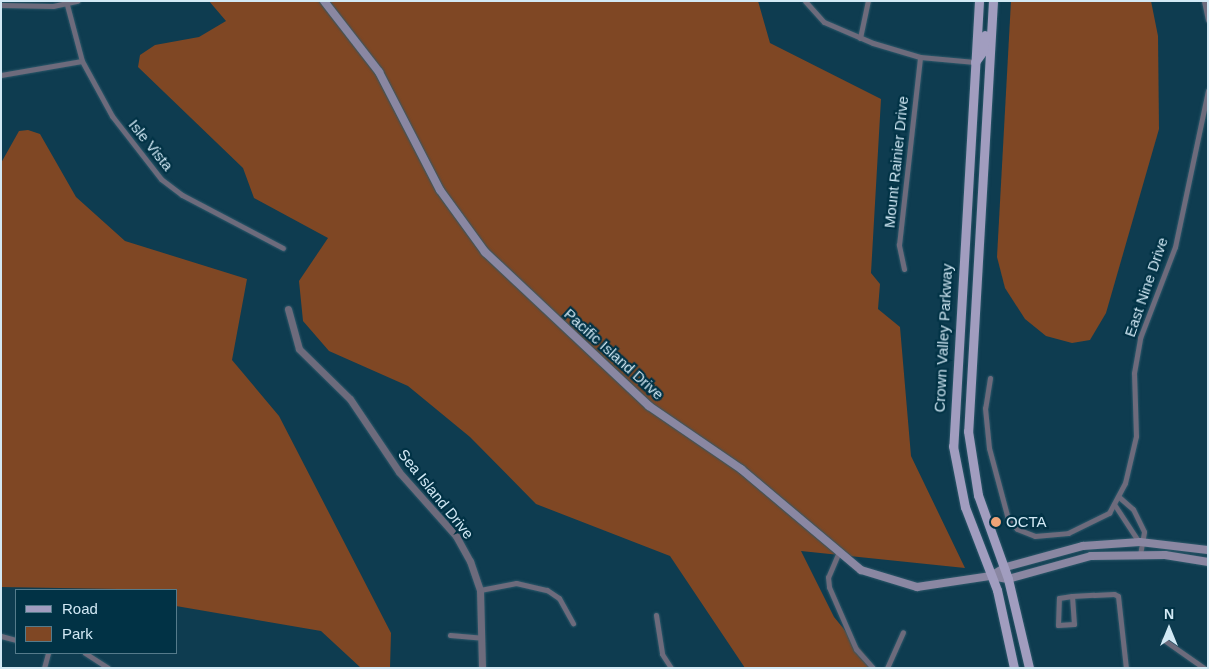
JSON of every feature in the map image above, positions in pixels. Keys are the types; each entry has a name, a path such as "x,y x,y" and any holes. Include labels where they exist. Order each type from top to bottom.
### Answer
{"main road":[{"name":"Pacific Island Drive","path":"324,1 379,72 440,190 484,252 649,406 756,482 838,554 886,581 917,587 991,576"},
{"name":"Crown Valley Parkway","path":"979,1 953,446 965,507 991,576 1014,668"},
{"name":"Crown Valley Parkway","path":"993,1 984,121 968,431 976,488 1008,579 1029,668"},
{"path":"984,121 979,114 983,74 975,62 991,24"},
{"path":"991,576 1004,568 1083,546 1140,542 1208,550"},
{"path":"991,576 1008,579 1076,559 1140,554 1208,562"}],"street":[{"path":"1,5 77,1"},
{"path":"805,1 824,22 860,38 920,57 975,62"},
{"path":"860,38 868,1"},
{"path":"1204,1 1208,20"},
{"name":"Isle Vista","path":"66,3 82,61 112,116 162,179 182,195 283,248"},
{"name":"Mount Rainier Drive","path":"904,269 899,245 920,57"},
{"path":"1,75 82,61"},
{"name":"East Nine Drive","path":"990,378 985,408 989,448 1008,519 1017,529 1034,536 1068,533 1098,522 1119,497 1136,436 1134,373 1140,338 1176,247 1208,90"},
{"name":"Sea Island Drive","path":"288,309 299,349 350,399 424,504 456,536 480,590 482,668"},
{"path":"1119,497 1133,509 1144,532 1140,542 1140,554"},
{"path":"1114,504 1125,516 1140,542"},
{"path":"1125,516 1133,509"},
{"path":"838,554 828,577 829,587 856,649 873,668"},
{"path":"480,590 516,583 547,590 559,598 573,623"},
{"path":"1072,596 1074,624 1058,625 1056,603 1058,598 1072,596 1118,596 1126,668"},
{"path":"656,615 662,654 671,668"},
{"path":"887,668 903,632"},
{"path":"450,635 482,638"},
{"path":"1,636 15,640"},
{"path":"1164,640 1204,668"},
{"path":"44,668 48,654"},
{"path":"87,654 108,668"}],"green space":[{"path":"209,1 758,1 770,43 881,99 871,273 880,284 878,309 900,327 911,456 965,568 801,551 834,617 876,668 745,668 670,556 536,504 470,437 408,386 329,351 303,321 299,281 328,238 254,198 243,168 138,67 140,55 155,45 199,37 226,21"},
{"path":"1011,1 1151,1 1158,36 1159,129 1106,313 1090,340 1072,343 1046,336 1025,319 1005,288 997,257"},
{"path":"28,130 40,134 76,197 125,241 247,279 232,360 279,416 391,633 390,668 361,668 321,631 178,606 178,589 1,587 1,163 19,131"}],"place":[{"name":"OCTA","path":"996,522"}]}
